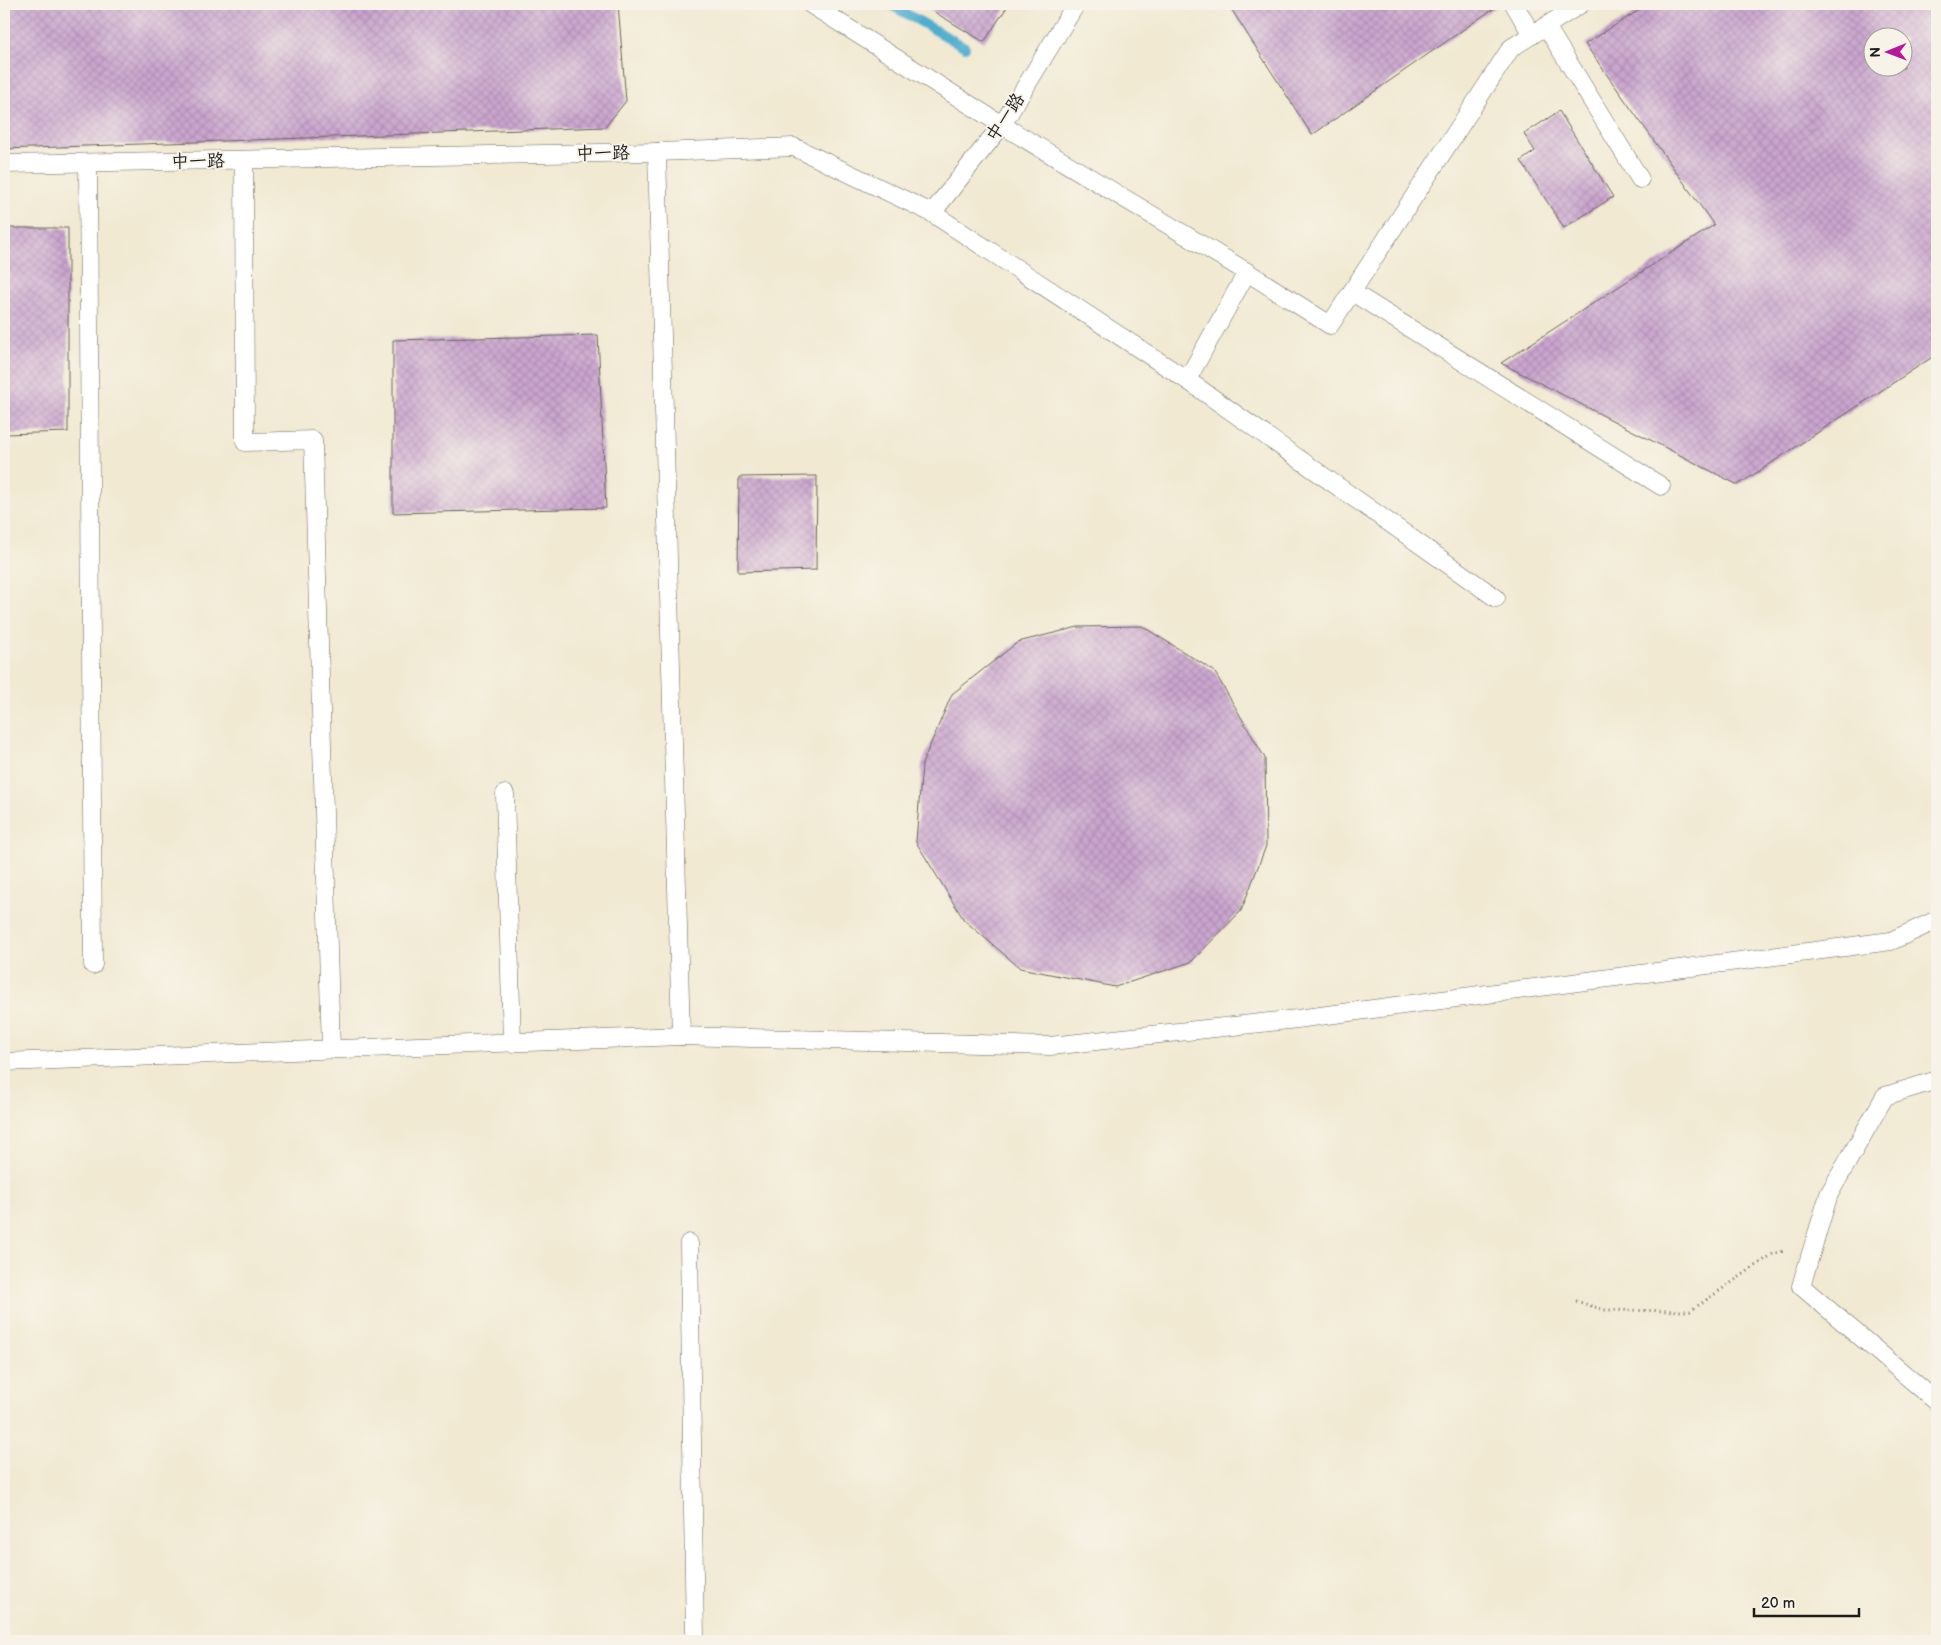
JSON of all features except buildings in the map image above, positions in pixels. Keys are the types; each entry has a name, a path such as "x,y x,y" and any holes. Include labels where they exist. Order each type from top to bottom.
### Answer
{"lane":[{"path":"810,4 1002,125 1247,272 1330,325 1511,48 1581,4"},
{"name":"中一路","path":"4,164 656,152 794,147 932,213 1002,125 1076,4"},
{"path":"1514,4 1539,30 1640,179"},
{"path":"656,152 681,1036"},
{"path":"244,160 245,442 313,440 331,1049"},
{"path":"88,163 94,965"},
{"path":"932,213 1187,380 1496,598"},
{"path":"1187,380 1247,272"},
{"path":"1352,292 1661,486"},
{"path":"505,794 512,1043"},
{"path":"4,1062 681,1036 1050,1046 1298,1019 1891,941 1937,920"},
{"path":"1937,1080 1885,1096 1829,1194 1801,1286 1937,1402"},
{"path":"689,1243 695,1641"}],"path":[{"path":"1576,1301 1604,1310 1690,1311 1773,1254 1815,1240"}],"waterway":[{"path":"889,4 965,47"}]}
